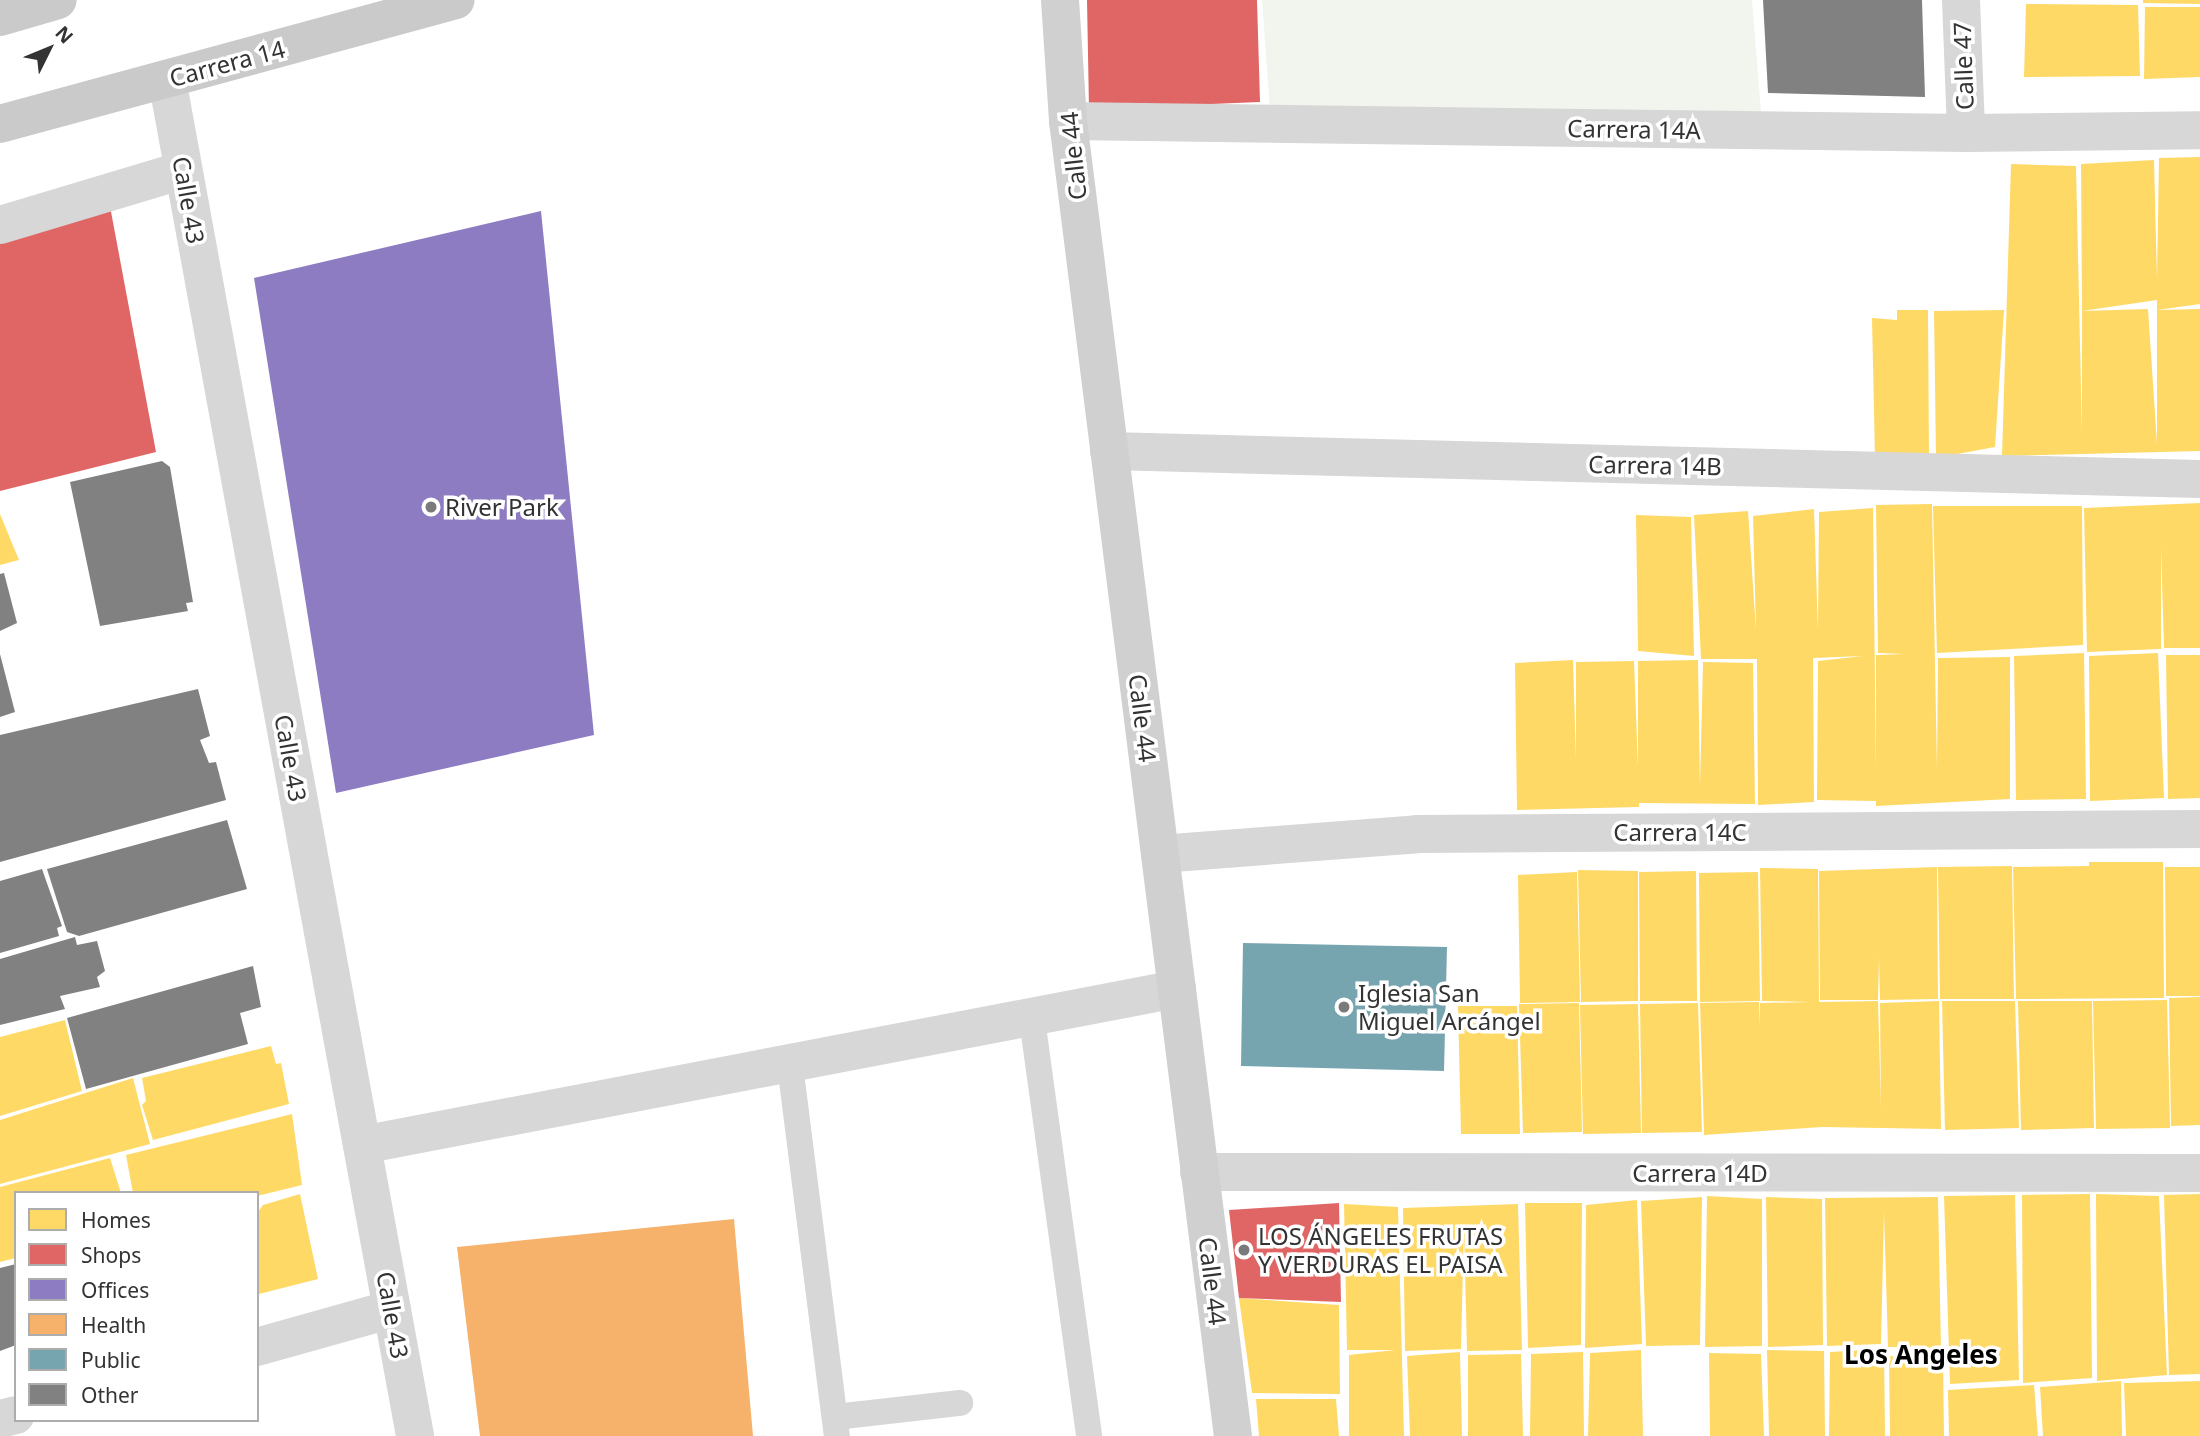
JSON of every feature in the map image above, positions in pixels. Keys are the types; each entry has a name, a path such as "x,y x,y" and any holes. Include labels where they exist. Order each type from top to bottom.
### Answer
{"main road":[{"path":"0,17 58,0"},
{"name":"Carrera 14","path":"0,124 454,0"}],"street":[{"name":"Calle 44","path":"1060,0 1068,121 1233,1436"},
{"name":"Calle 47","path":"1961,0 1966,133"},
{"name":"Calle 43","path":"167,79 415,1436"},
{"name":"Carrera 14A","path":"1068,121 1966,133 2200,130"},
{"path":"0,225 183,170"},
{"name":"Carrera 14B","path":"1109,452 2200,479"},
{"name":"Carrera 14C","path":"1160,854 1417,834 2200,829"},
{"path":"362,1145 1032,1019 1177,989"},
{"name":"Carrera 14D","path":"1199,1172 2200,1173"},
{"path":"259,1346 392,1309"}],"lane":[{"path":"1032,1019 1089,1436"},
{"path":"790,1065 836,1427 960,1403"}],"shaded area":[{"path":"1262,0 1752,0 1761,113 1271,124"}],"building: Homes":[{"path":"2143,0 2200,0 2200,4 2143,3"},
{"path":"2026,4 2138,5 2140,76 2024,77"},
{"path":"2145,7 2200,7 2200,77 2144,79"},
{"path":"2200,157 2200,304 2157,310 2157,300 2082,311 2081,164 2154,160 2157,280 2159,158"},
{"path":"2011,164 2076,166 2082,433 2082,311 2148,309 2157,444 2157,310 2200,309 2200,451 2002,456"},
{"path":"1897,310 1928,310 1929,456 1875,458 1872,318 1897,320"},
{"path":"2004,310 1995,447 1936,458 1934,311"},
{"path":"2200,503 2200,648 2164,648 2161,548 2161,649 2087,652 2084,508"},
{"path":"1932,504 1937,770 1938,658 2010,657 2010,799 1876,806 1876,801 1817,800 1818,661 1863,656 1813,658 1814,802 1758,805 1757,659 1701,659 1694,515 1748,511 1756,631 1753,516 1814,509 1818,631 1819,512 1873,508 1876,771 1876,655 1905,654 1878,653 1876,505"},
{"path":"1933,506 2082,506 2083,645 1937,653"},
{"path":"0,514 19,560 0,565"},
{"path":"1636,515 1691,517 1694,656 1638,651"},
{"path":"2084,653 2086,799 2016,800 2014,656"},
{"path":"2158,653 2164,798 2090,801 2089,656"},
{"path":"2166,655 2200,655 2200,798 2168,799"},
{"path":"1573,660 1576,759 1576,662 1634,661 1638,767 1638,661 1698,660 1700,786 1703,662 1753,663 1755,804 1639,803 1639,807 1517,810 1515,663"},
{"path":"2089,862 2163,862 2164,998 2016,999 2013,867 2089,866"},
{"path":"2012,866 2014,999 1940,999 1938,867"},
{"path":"1937,867 1938,999 1880,1000 1879,957 1878,1000 1820,1000 1819,871"},
{"path":"2165,867 2200,867 2200,996 2166,996"},
{"path":"1760,868 1818,869 1819,1002 1878,1001 1881,1108 1880,1003 1939,1001 1941,1129 1822,1127 1704,1135 1700,1003 1759,1002 1760,1026 1760,1003 1811,1002 1762,1001"},
{"path":"1578,870 1638,871 1638,1001 1581,1002"},
{"path":"1696,871 1697,1001 1640,1001 1639,872"},
{"path":"1577,872 1580,1002 1520,1003 1518,875"},
{"path":"1758,872 1760,1001 1700,1002 1699,873"},
{"path":"2200,997 2200,1125 2171,1126 2169,998"},
{"path":"2167,1000 2170,1128 2096,1129 2093,1001"},
{"path":"1942,1001 2015,1001 2019,1128 1945,1130"},
{"path":"2018,1001 2092,1001 2094,1128 2021,1130"},
{"path":"1579,1003 1582,1132 1523,1133 1519,1004"},
{"path":"1698,1003 1702,1132 1642,1133 1640,1004"},
{"path":"1638,1004 1641,1133 1583,1134 1580,1005"},
{"path":"1458,1006 1517,1006 1520,1134 1461,1134"},
{"path":"65,1020 82,1091 0,1116 0,1037"},
{"path":"271,1046 276,1064 281,1063 289,1104 153,1140 142,1105 146,1101 142,1078"},
{"path":"133,1078 150,1144 0,1184 0,1120"},
{"path":"292,1114 302,1185 259,1196 259,1191 133,1191 126,1155"},
{"path":"110,1158 120,1191 14,1191 14,1258 0,1262 0,1187"},
{"path":"300,1194 318,1279 259,1294 259,1210 263,1205"},
{"path":"2090,1194 2092,1378 2023,1383 2022,1195"},
{"path":"2096,1194 2159,1196 2167,1375 2097,1381"},
{"path":"2200,1194 2200,1374 2169,1375 2164,1195"},
{"path":"2015,1195 2019,1380 1950,1384 1944,1196"},
{"path":"1707,1196 1762,1199 1762,1346 1705,1347"},
{"path":"1702,1197 1700,1345 1646,1346 1641,1201"},
{"path":"1766,1197 1822,1199 1823,1345 1768,1347"},
{"path":"1938,1197 1941,1348 1888,1347 1884,1212 1881,1344 1827,1346 1825,1198"},
{"path":"1637,1200 1642,1344 1585,1348 1586,1205"},
{"path":"1525,1203 1582,1203 1581,1345 1528,1348"},
{"path":"1344,1204 1398,1207 1404,1436 1349,1436 1349,1355 1395,1350 1347,1350"},
{"path":"1518,1204 1522,1350 1467,1351 1464,1227 1461,1349 1405,1351 1403,1208"},
{"path":"1239,1298 1339,1305 1340,1394 1252,1393"},
{"path":"1884,1349 1885,1436 1829,1436 1830,1352"},
{"path":"1641,1350 1643,1436 1588,1436 1590,1353"},
{"path":"1767,1350 1824,1351 1825,1436 1769,1436"},
{"path":"1460,1352 1462,1436 1410,1436 1407,1356"},
{"path":"1583,1352 1584,1436 1530,1436 1531,1354"},
{"path":"1709,1353 1761,1354 1764,1436 1710,1436"},
{"path":"1521,1354 1523,1436 1468,1436 1468,1355"},
{"path":"1889,1356 1943,1360 1944,1436 1890,1436"},
{"path":"2121,1381 2122,1436 2043,1436 2040,1387"},
{"path":"2200,1381 2200,1436 2126,1436 2124,1383"},
{"path":"2034,1385 2038,1436 1949,1436 1948,1390"},
{"path":"1256,1399 1336,1399 1339,1436 1259,1436"}],"building: Shops":[{"path":"1087,0 1257,0 1260,102 1089,109"},
{"path":"109,201 156,452 0,491 0,233"},
{"path":"1339,1203 1341,1302 1239,1298 1229,1210"}],"building: Offices":[{"name":"River Park","path":"541,211 594,735 336,793 254,278"}],"building: Health":[{"path":"734,1219 753,1436 480,1436 457,1247"}],"building: Public":[{"name":"Iglesia San Miguel Arcángel","path":"1243,943 1447,947 1444,1071 1241,1066"}],"building: Other":[{"path":"1763,0 1922,0 1925,97 1768,93"},
{"path":"162,461 170,467 193,602 186,603 188,611 100,626 70,482"},
{"path":"4,573 17,623 0,631 0,574"},
{"path":"0,654 15,712 0,717"},
{"path":"198,689 210,736 200,740 209,763 216,762 226,800 0,862 0,735"},
{"path":"227,820 247,889 79,936 67,932 47,869"},
{"path":"42,869 62,926 57,928 59,936 0,953 0,881"},
{"path":"75,937 77,945 97,941 105,971 97,977 100,987 60,996 65,1009 0,1025 0,959"},
{"path":"253,966 261,1007 240,1013 248,1044 86,1089 67,1018"},
{"path":"14,1264 14,1346 0,1351 0,1268"}],"place":[{"name":"River Park","path":"431,507"},
{"name":"Iglesia San Miguel Arcángel","path":"1344,1007"},
{"name":"LOS ÁNGELES FRUTAS Y VERDURAS EL PAISA","path":"1244,1250"}],"district":[{"name":"Los Angeles","path":"1921,1355"}]}
